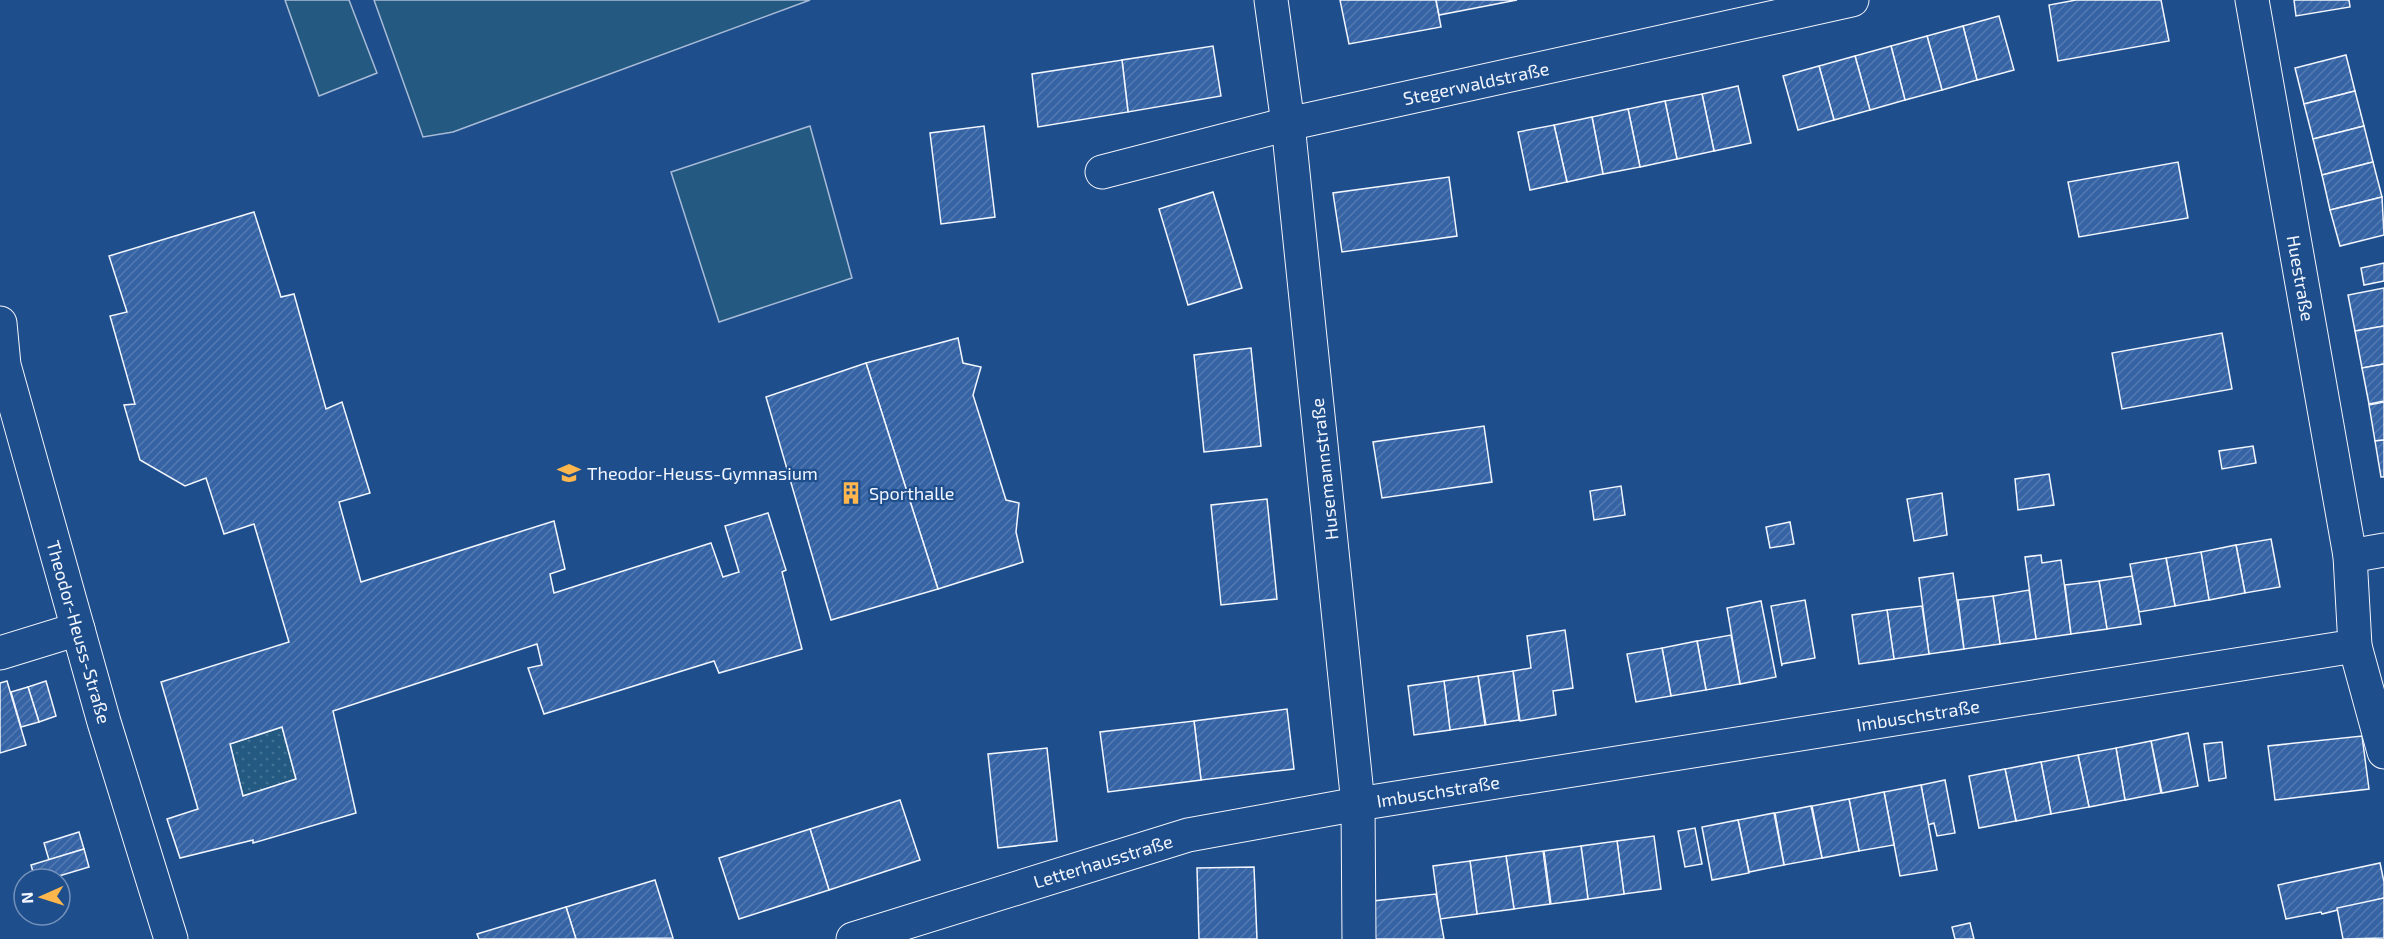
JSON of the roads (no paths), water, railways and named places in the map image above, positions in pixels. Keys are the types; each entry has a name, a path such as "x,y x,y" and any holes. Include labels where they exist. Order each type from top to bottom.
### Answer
{"street":[{"name":"Husemannstraße","path":"1271,0 1288,124 1358,804 1359,939"},
{"name":"Stegerwaldstraße","path":"1102,172 1288,124 1852,0"},
{"name":"Huestraße","path":"2252,0 2350,556"},
{"name":"Theodor-Heuss-Straße","path":"0,322 2,366 171,939"},
{"path":"2384,550 2350,556 2355,646 2384,752"},
{"path":"0,653 78,629"},
{"name":"Imbuschstraße","path":"1358,804 2355,646"},
{"name":"Letterhausstraße","path":"853,939 1188,834 1358,804"}],"place":[{"name":"Theodor-Heuss-Gymnasium","path":"569,473"},
{"name":"Sporthalle","path":"851,493"}]}
